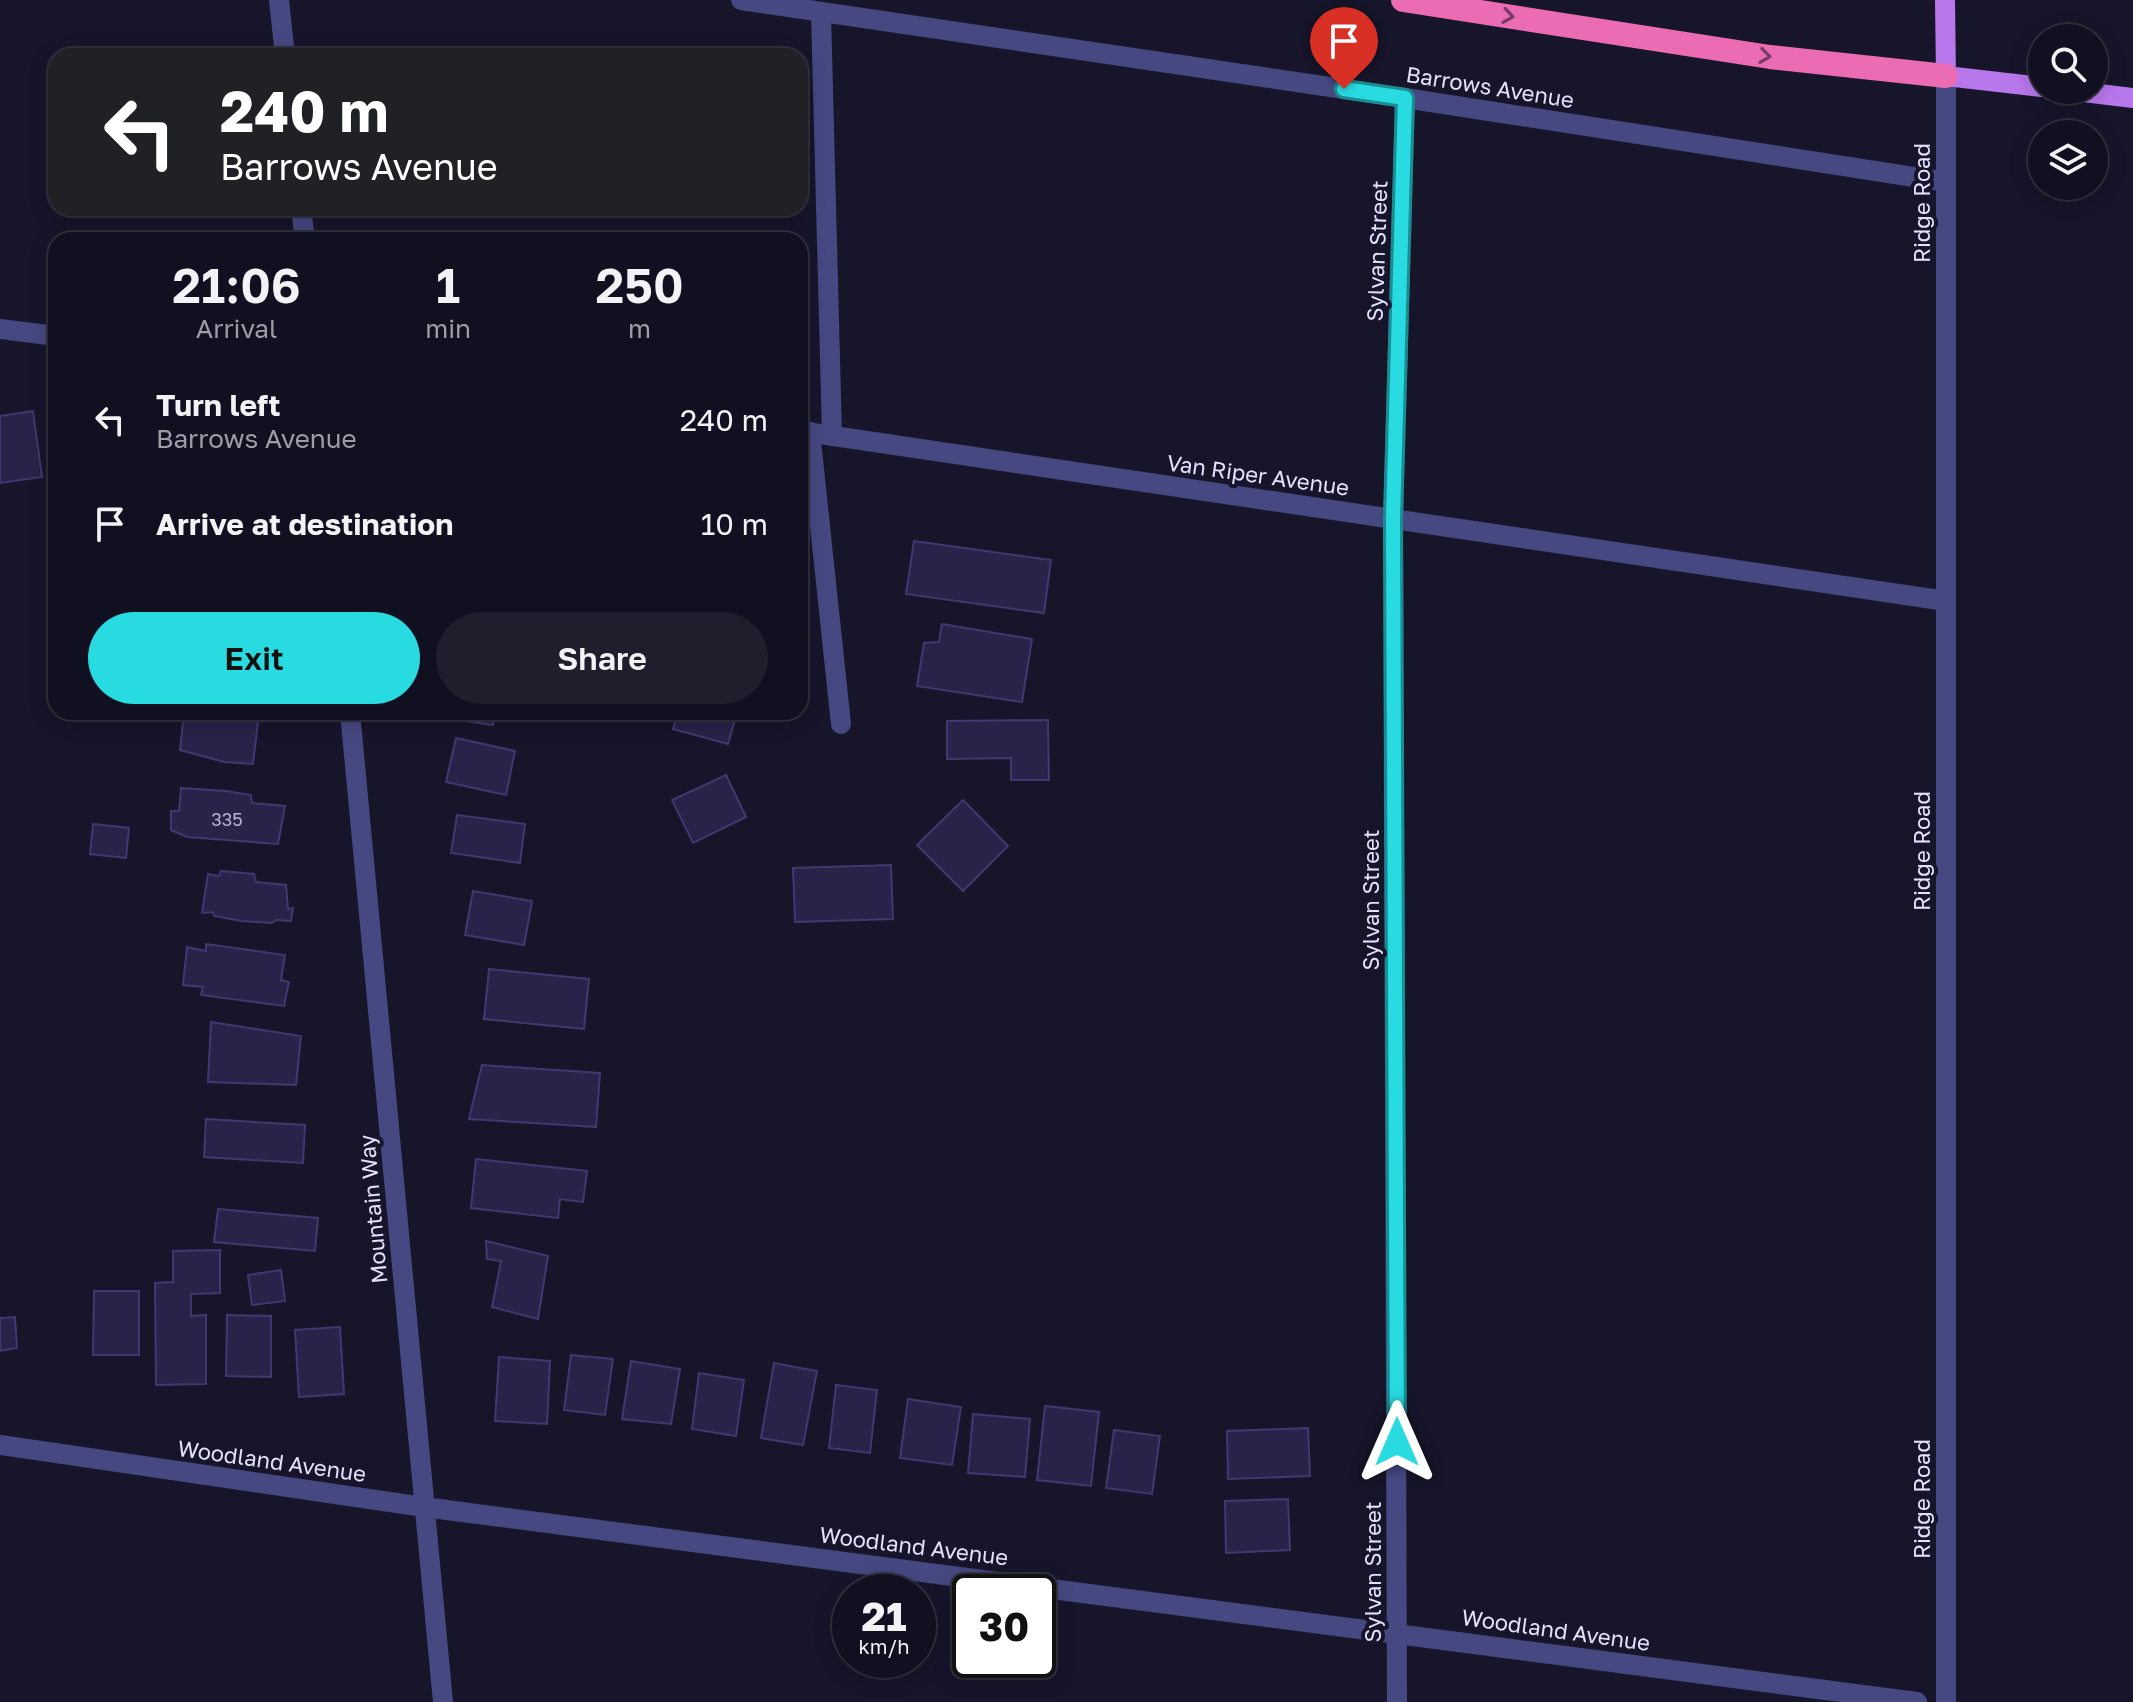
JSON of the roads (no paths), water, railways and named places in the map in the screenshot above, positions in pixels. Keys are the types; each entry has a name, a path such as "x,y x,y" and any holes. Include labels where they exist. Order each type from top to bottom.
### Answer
{"highway":[{"path":"1403,0 1770,57 1946,76"}],"main road":[{"name":"Ridge Road","path":"1945,10 1946,76"},
{"path":"1946,76 2028,85"},
{"path":"2108,95 2133,98"}],"street":[{"path":"279,0 284,48"},
{"name":"Barrows Avenue","path":"741,0 1946,182"},
{"path":"821,13 832,436"},
{"name":"Ridge Road","path":"1946,76 1946,1702"},
{"name":"Sylvan Street","path":"1397,1702 1393,519 1405,98"},
{"path":"0,329 48,335"},
{"name":"Van Riper Avenue","path":"808,432 1946,601"},
{"path":"808,456 841,724"},
{"name":"Mountain Way","path":"351,720 443,1702"},
{"name":"Woodland Avenue","path":"0,1445 424,1507 1917,1702"}]}
